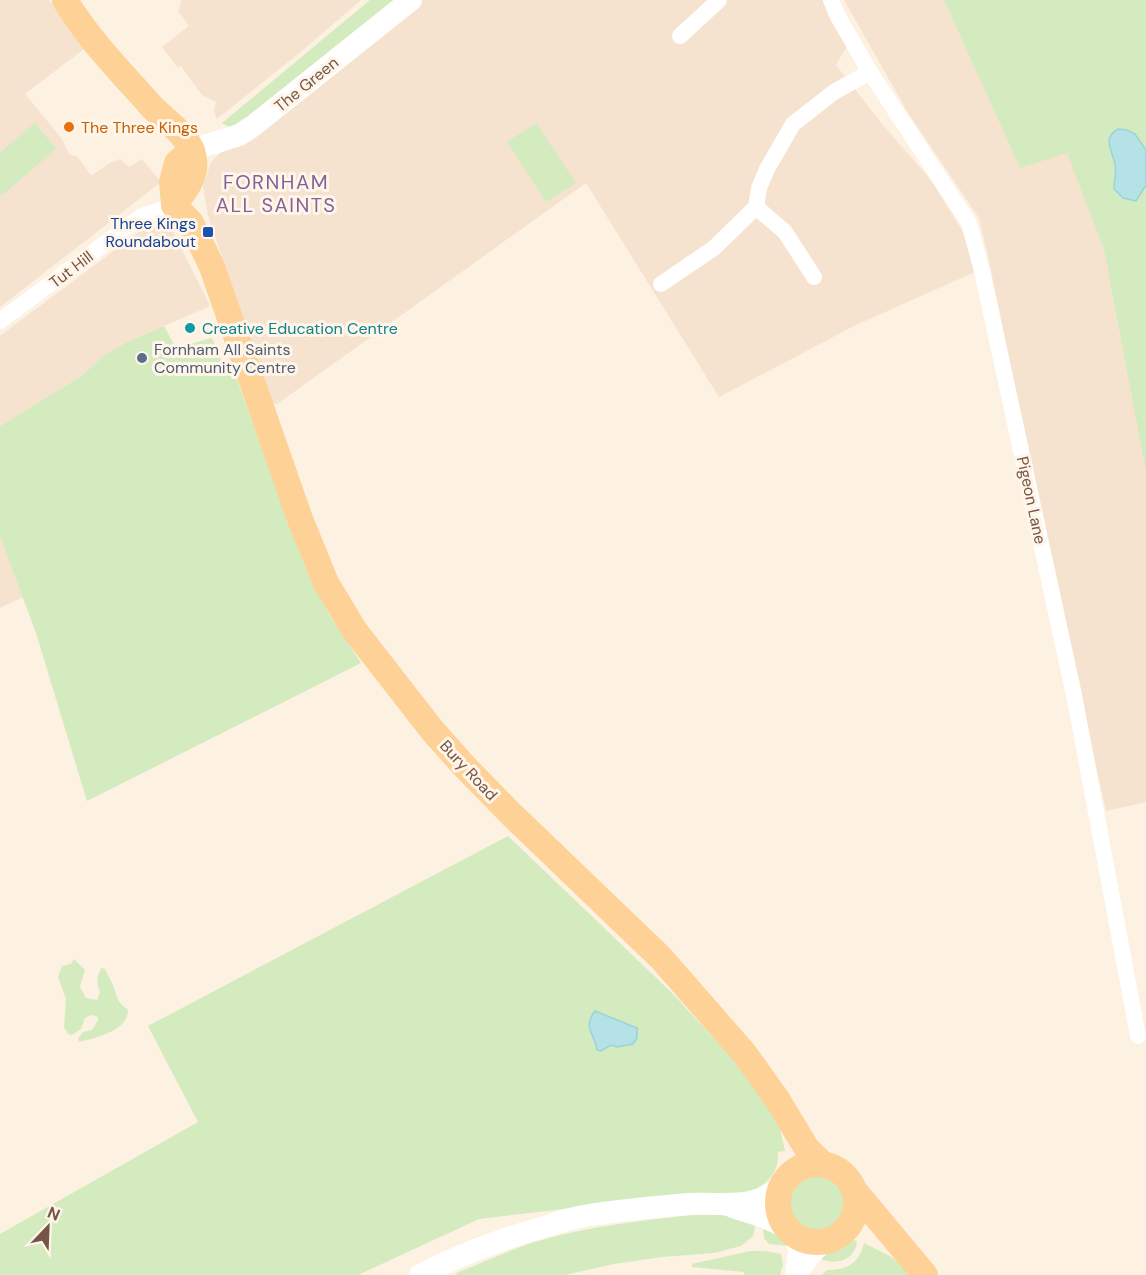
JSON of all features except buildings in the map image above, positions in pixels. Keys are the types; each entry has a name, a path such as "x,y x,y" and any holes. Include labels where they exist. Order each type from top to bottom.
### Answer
{"main road":[{"path":"65,0 109,59 154,109 178,131 192,150 177,163 172,182 174,205"},
{"name":"The Green","path":"192,150 239,135 253,126 411,0"},
{"name":"Bury Road","path":"174,205 191,223 212,267 300,519 326,583 355,631 406,699 464,766 661,958 744,1053 807,1149 824,1165"},
{"name":"Bury Road","path":"783,1110 792,1155 792,1163 785,1182"},
{"path":"420,1275 446,1262 518,1235 581,1216 639,1208 755,1202 769,1197 799,1169 811,1165 824,1165 842,1174 924,1275"},
{"path":"785,1182 778,1208 789,1231"},
{"path":"836,1237 850,1224 855,1214 854,1190"},
{"path":"729,1205 764,1216 804,1240 817,1243 836,1237 862,1235 906,1254"}],"street":[{"path":"680,36 719,0"},
{"name":"Pigeon Lane","path":"831,0 837,15 870,72 969,224 1074,695 1138,1036"},
{"path":"661,284 714,248 756,207 759,188 767,169 793,124 834,92 870,72"},
{"name":"Tut Hill","path":"0,321 142,216 174,205"},
{"path":"756,207 785,232 814,277"},
{"path":"789,1231 796,1250 793,1275"},
{"path":"799,1275 815,1254 836,1237"}],"shaded area":[{"path":"0,0 49,0 85,48 25,94 62,139 69,154 78,157 91,176 120,159 129,167 142,159 161,182 0,307"},
{"path":"182,0 361,0 217,119 214,111 216,102 202,95 181,66 178,68 162,47 189,26 178,11"},
{"path":"422,0 825,0 847,46 836,65 882,124 931,180 965,235 977,271 854,326 719,397 586,183 277,404 270,403 208,215 203,187 211,162 228,146 277,116"},
{"path":"844,0 944,0 1020,167 1067,152 1104,250 1146,473 1146,802 1106,811 979,218 907,111"},
{"path":"156,225 168,227 173,231 210,306 127,342 103,356 83,375 0,426 0,336 143,229"},
{"path":"0,536 23,597 0,608"}],"green space":[{"path":"370,0 402,0 248,121 229,127 222,123"},
{"path":"944,0 1146,0 1146,473 1104,250 1067,153 1020,168"},
{"path":"35,123 56,149 2,195 0,193 0,153"},
{"path":"536,123 576,183 546,202 507,142"},
{"path":"164,326 176,348 212,338 224,366 233,369 305,566 329,614 361,663 87,801 36,633 0,536 0,426 83,375 103,356 127,342"},
{"path":"508,836 673,994 741,1068 773,1114 780,1129 785,1151 778,1152 776,1168 771,1177 759,1187 760,1194 631,1201 479,1219 358,1275 0,1275 0,1234 198,1122 148,1026"},
{"path":"74,959 85,970 80,987 86,998 97,1000 100,992 99,974 101,968 105,969 118,1000 128,1010 127,1017 117,1028 102,1036 79,1042 78,1039 83,1032 92,1030 98,1017 91,1015 85,1018 81,1029 72,1035 68,1034 64,1027 66,999 58,977 62,966 71,964"},
{"path":"817,1174 828,1176 841,1187 846,1203 844,1214 833,1227 817,1232 806,1230 793,1219 788,1203 790,1192 801,1179"},
{"path":"701,1214 721,1215 756,1222 753,1236 741,1246 714,1253 614,1264 565,1275 457,1275 456,1273 520,1247 581,1230"},
{"path":"763,1229 786,1237 788,1246 769,1244 764,1238"},
{"path":"851,1240 857,1241 855,1248 843,1260 831,1262 819,1258 832,1246"},
{"path":"864,1243 890,1256 914,1275 822,1275 827,1270 841,1269 855,1261"},
{"path":"750,1251 781,1254 783,1265 780,1275 744,1275 744,1272 692,1267 692,1264"}],"water":[{"path":"1118,129 1135,134 1146,150 1146,185 1136,201 1123,198 1114,189 1116,167 1109,140"},
{"path":"595,1011 637,1028 637,1038 633,1044 617,1047 611,1045 601,1051 597,1050 589,1026"}],"place":[{"name":"The Three Kings","path":"69,127"},
{"name":"Three Kings Roundabout","path":"208,232"},
{"name":"Creative Education Centre","path":"190,328"},
{"name":"Fornham All Saints Community Centre","path":"142,358"}],"district":[{"name":"FORNHAM ALL SAINTS","path":"276,194"}]}
